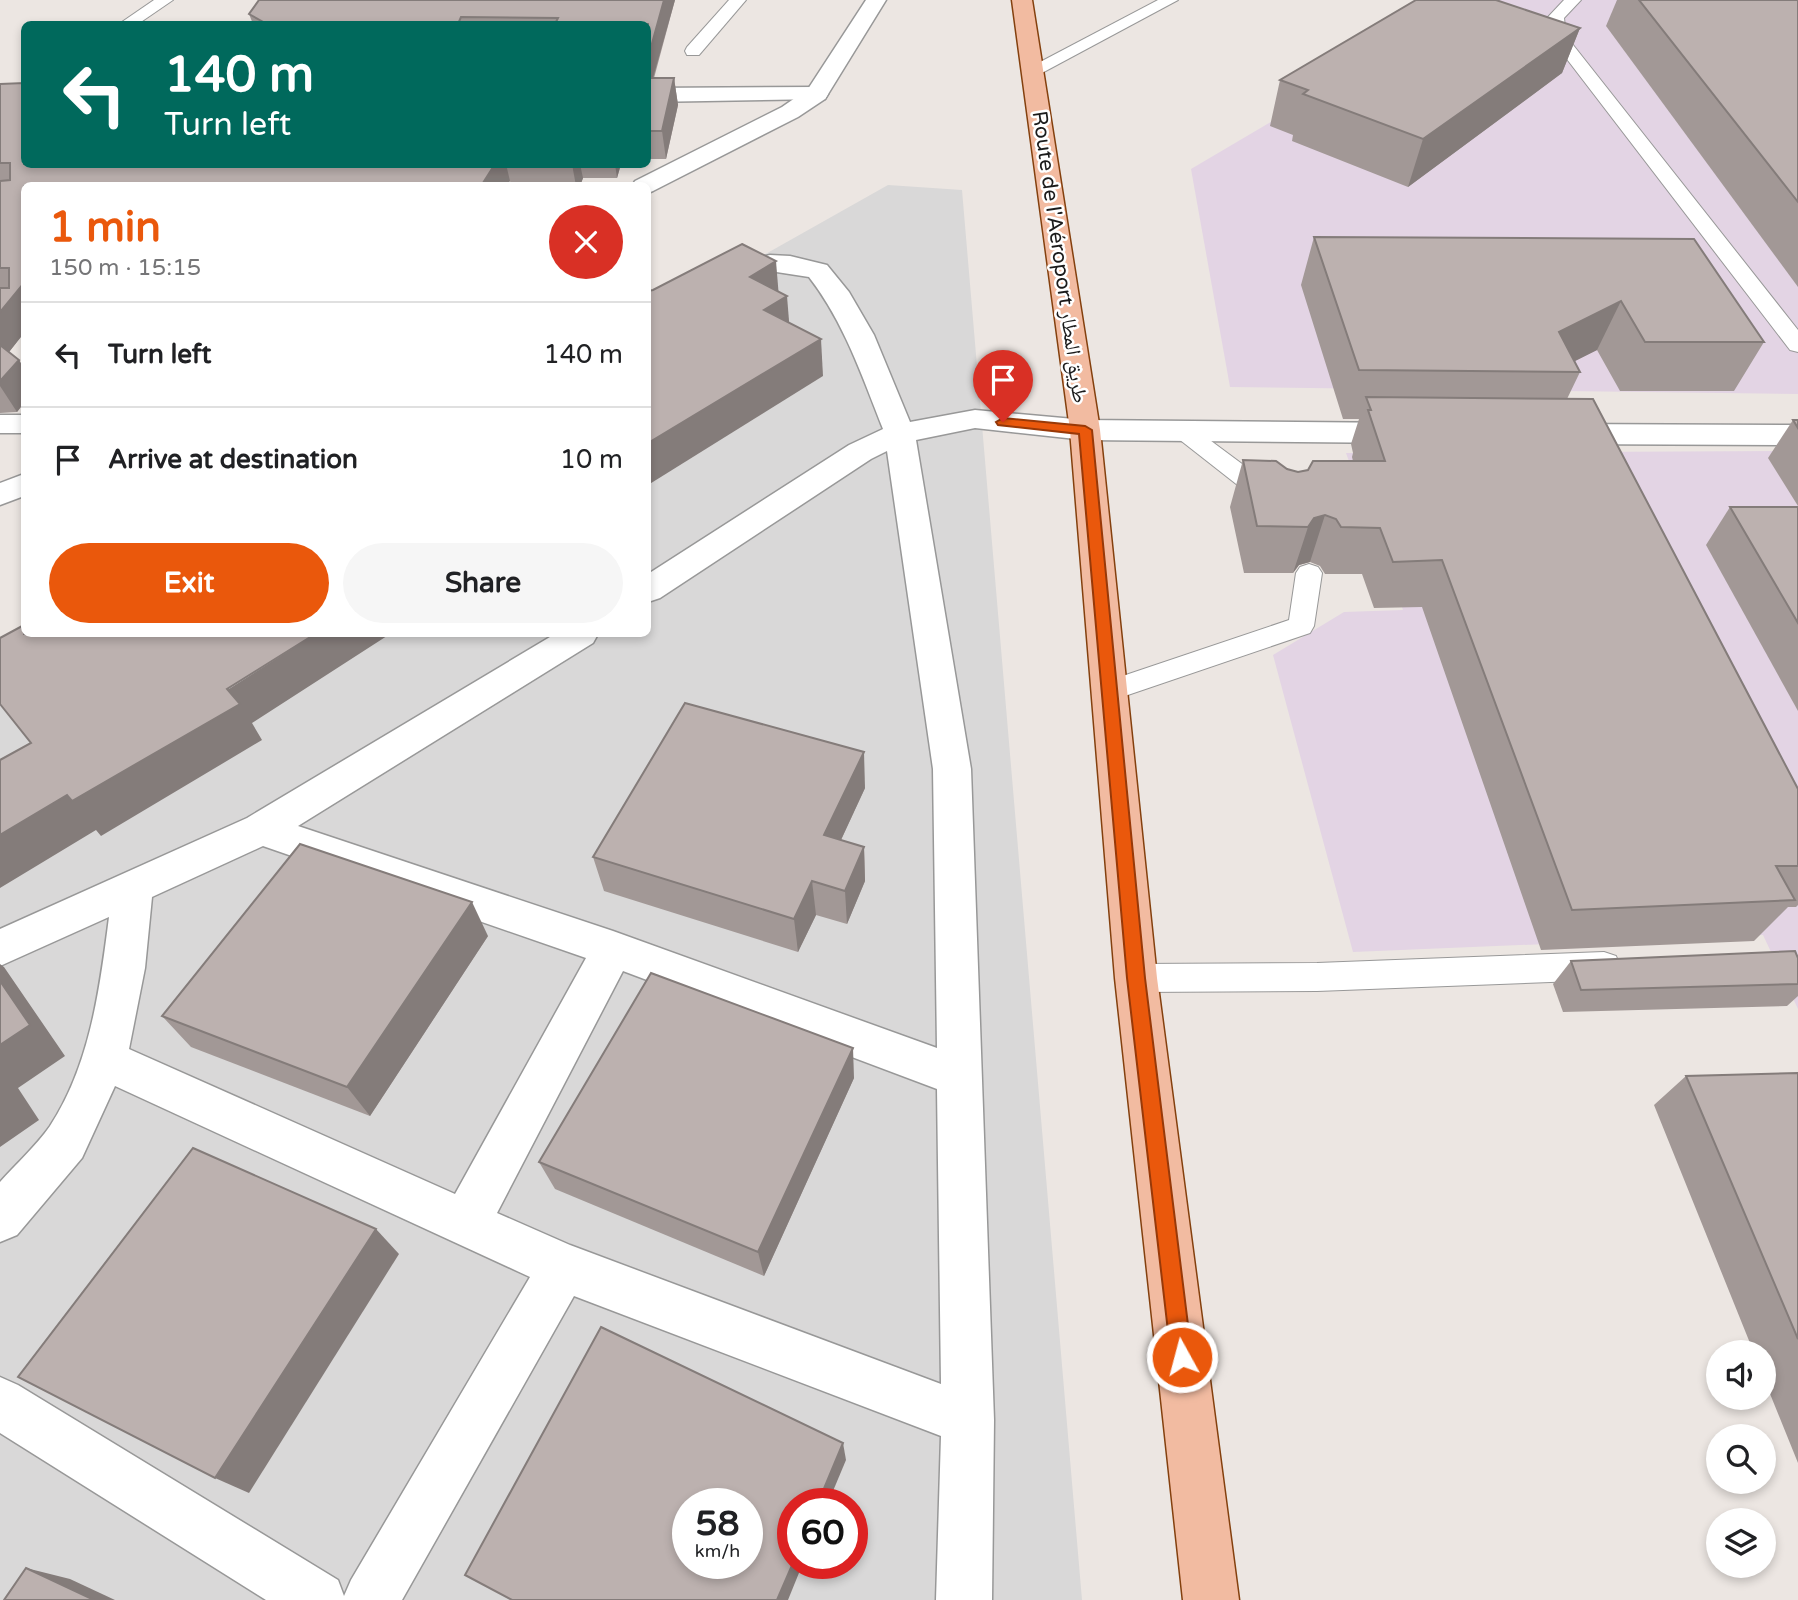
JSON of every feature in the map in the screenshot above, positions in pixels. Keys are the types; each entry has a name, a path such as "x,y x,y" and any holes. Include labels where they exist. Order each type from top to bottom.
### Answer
{"main road":[{"name":"Route de l'Aéroport طريق المطار","path":"1022,0 1085,430 1136,978 1211,1600"}],"street":[{"path":"651,182 766,125 817,94 876,0"},
{"path":"651,95 817,94"},
{"path":"651,317 742,269 770,263 790,264 818,271 835,292 860,335 900,433 952,769 968,1420 964,1600"},
{"path":"651,588 860,452 900,433 975,419 1085,430 1435,433"},
{"path":"0,424 21,424"},
{"path":"1532,434 1798,435"},
{"path":"0,495 21,485"},
{"path":"0,948 261,829 576,637"},
{"path":"261,829 613,949 961,1076"},
{"path":"0,1218 66,1142 105,1060 124,968 133,889"},
{"path":"465,1224 613,949"},
{"path":"105,1060 563,1267 968,1420"},
{"path":"371,1600 563,1267"},
{"path":"0,1403 318,1600"}],"lane":[{"path":"132,21 165,0"},
{"path":"693,51 738,0"},
{"path":"1034,70 1170,0"},
{"path":"1573,0 1556,17 1558,37 1798,345"},
{"path":"1183,431 1284,508"},
{"path":"1109,691 1301,626 1309,573"},
{"path":"1136,978 1331,976 1635,965"}],"shaded area":[{"path":"1477,0 1778,0 1798,21 1798,394 1230,387 1191,169"},
{"path":"888,185 962,190 1082,1600 0,1600 0,673 66,637 651,637 651,318"},
{"path":"1798,451 1798,1009 1763,935 1353,952 1273,655 1344,612 1403,610 1346,453"}],"building":[{"path":"259,0 664,0 651,47 651,21 461,17 459,21 262,21 249,14"},
{"path":"1416,0 1496,0 1580,28 1423,139 1303,94 1308,90 1280,80"},
{"path":"1639,0 1798,0 1798,202"},
{"path":"651,78 674,78 662,131 651,131"},
{"path":"21,83 21,168 492,168 484,182 21,182 21,287 0,312 0,288 9,288 9,268 0,268 0,181 10,180 10,163 0,163 0,84"},
{"path":"1314,237 1694,239 1764,342 1645,342 1621,301 1559,332 1580,372 1359,370"},
{"path":"742,244 776,261 750,277 787,296 764,310 821,339 651,441 653,290"},
{"path":"0,345 19,360 0,381"},
{"path":"1366,397 1593,399 1798,789 1798,866 1776,866 1795,900 1572,910 1442,560 1393,562 1380,528 1341,527 1336,519 1325,515 1314,518 1308,527 1257,526 1243,460 1276,461 1287,469 1298,472 1308,470 1313,461 1385,461"},
{"path":"1730,507 1798,507 1798,623"},
{"path":"21,627 21,637 310,637 227,689 240,704 72,801 67,795 0,835 0,760 31,743 0,704 0,638"},
{"path":"685,703 864,752 824,835 864,847 845,891 812,881 794,919 593,857"},
{"path":"300,844 472,902 347,1087 162,1016"},
{"path":"1795,951 1798,958 1798,984 1581,990 1571,961"},
{"path":"651,973 853,1048 758,1252 539,1162"},
{"path":"0,981 30,1025 0,1045"},
{"path":"1798,1073 1798,1339 1686,1076"},
{"path":"193,1148 376,1229 215,1478 18,1377"},
{"path":"601,1327 843,1443 824,1488 777,1488 777,1579 786,1579 777,1600 512,1600 465,1575"},
{"path":"26,1568 94,1600 4,1600"}],"route":[{"path":"1003,422 1085,430 1136,978 1182,1357"}]}
